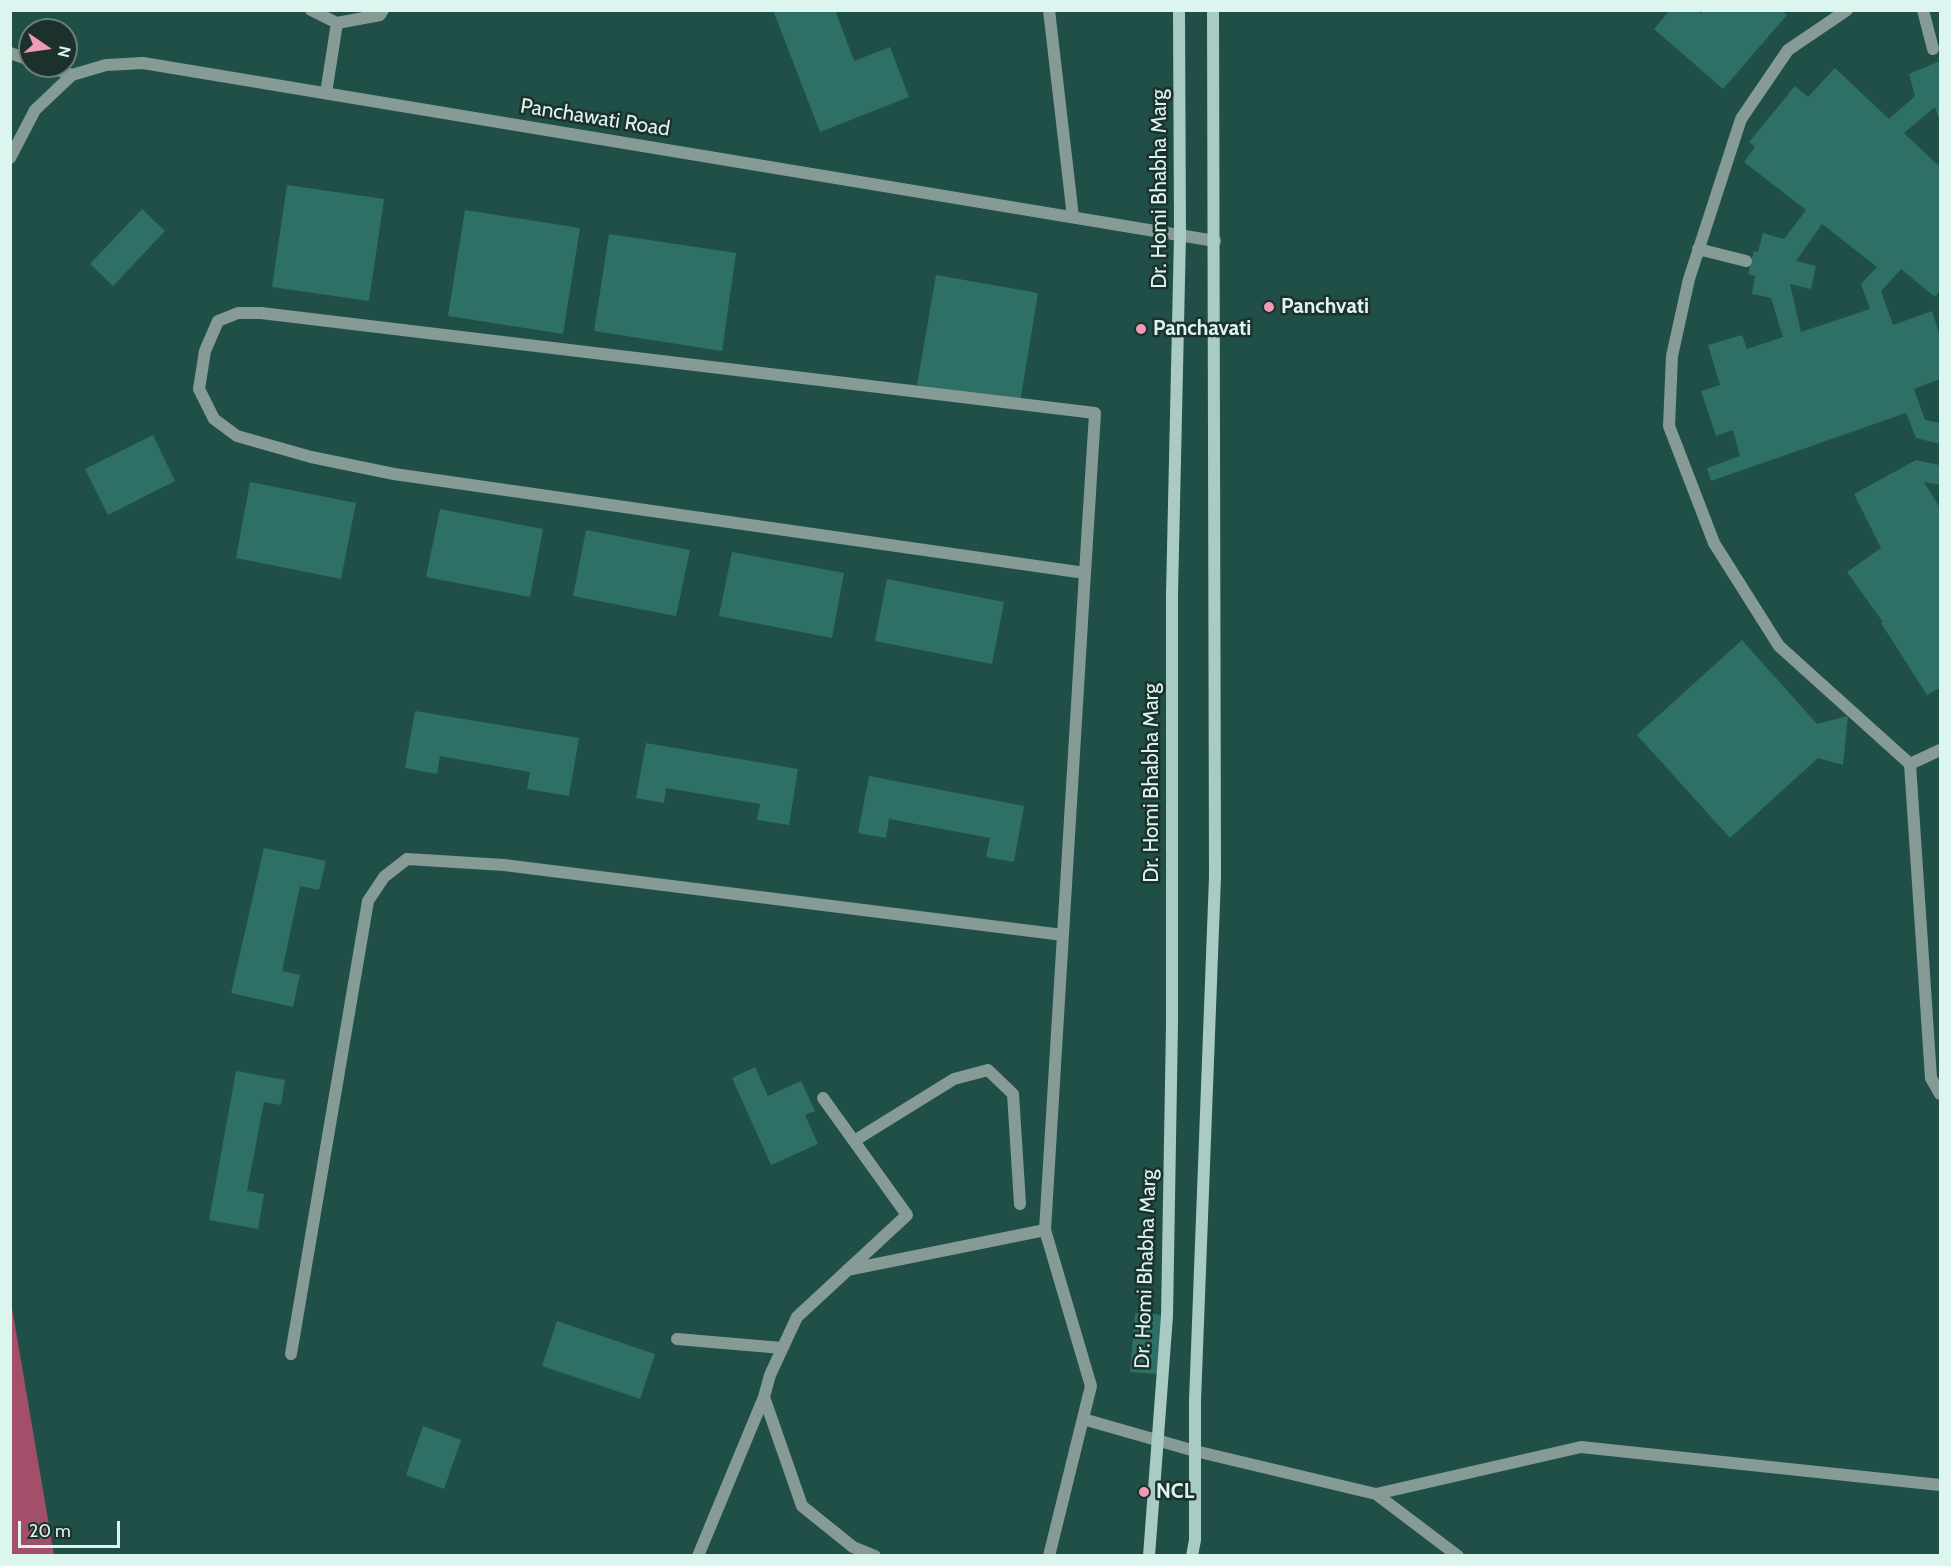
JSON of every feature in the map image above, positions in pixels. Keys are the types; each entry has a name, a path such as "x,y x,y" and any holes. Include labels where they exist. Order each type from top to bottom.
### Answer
{"main road":[{"name":"Dr. Homi Bhabha Marg","path":"1149,1556 1167,1316 1172,1024 1172,594 1180,235 1179,10"},
{"path":"1192,1556 1195,1540 1195,1401 1215,877 1213,10"}],"street":[{"path":"311,10 337,23 380,15 383,10"},
{"path":"1049,10 1073,217"},
{"path":"1847,10 1788,50 1741,119 1689,279 1672,356 1669,426 1714,543 1779,646 1910,764 1931,1078 1941,1094"},
{"path":"1923,10 1933,49"},
{"path":"326,93 337,23"},
{"name":"Panchawati Road","path":"78,73 106,65 143,63 1215,241"},
{"name":"Panchawati Road","path":"10,158 35,110 69,78"},
{"path":"1698,249 1746,261"},
{"path":"1049,1556 1091,1386 1045,1230 1095,413 261,313 238,313 218,321 205,351 199,389 214,419 237,436 311,457 394,474 1085,573"},
{"path":"1910,764 1941,750"},
{"path":"291,1354 368,901 384,878 407,860 504,865 1063,935"},
{"path":"854,1141 954,1079 988,1070 1014,1094 1020,1204"},
{"path":"698,1556 764,1397 770,1375 797,1317 907,1215 823,1098"},
{"path":"846,1271 1045,1230"},
{"path":"677,1339 782,1348"},
{"path":"764,1397 802,1506 853,1547 875,1556"},
{"path":"1083,1419 1195,1451 1376,1494 1458,1556"},
{"path":"1376,1494 1581,1447 1941,1485"}],"shaded area":[{"path":"11,1302 54,1555 11,1555"}],"building":[{"path":"773,10 835,10 854,61 890,47 909,97 820,132"},
{"path":"1670,10 1697,10 1701,14 1704,10 1782,10 1787,15 1723,89 1654,29"},
{"path":"1940,61 1940,122 1935,107 1904,133 1940,167 1940,290 1935,297 1901,269 1881,291 1893,325 1932,311 1940,336 1940,379 1914,389 1925,420 1940,423 1940,444 1916,438 1906,413 1711,481 1707,468 1740,456 1733,430 1716,436 1701,391 1720,385 1708,345 1742,335 1747,349 1783,337 1771,298 1752,294 1755,276 1748,274 1754,251 1758,252 1763,233 1784,239 1806,210 1744,162 1755,147 1749,142 1795,86 1808,97 1835,68 1889,119 1915,96 1909,74","holes":["1822,224 1877,267 1861,284 1870,309 1801,332 1790,284 1811,289 1816,266 1796,261"]},
{"path":"287,185 384,199 369,301 272,287"},
{"path":"142,209 165,231 113,286 90,264"},
{"path":"465,210 580,228 563,334 448,316"},
{"path":"609,234 736,253 722,351 594,331"},
{"path":"936,275 1038,293 1020,403 917,385"},
{"path":"153,435 175,481 108,515 85,469"},
{"path":"1916,460 1940,465 1940,485 1924,482 1940,508 1940,688 1927,695 1881,623 1883,622 1847,572 1881,548 1854,494"},
{"path":"250,482 356,503 341,579 236,558"},
{"path":"440,509 543,529 530,597 426,577"},
{"path":"586,530 690,550 676,616 573,596"},
{"path":"732,552 844,573 832,638 719,616"},
{"path":"887,579 1004,602 992,664 875,641"},
{"path":"1742,640 1817,724 1848,716 1843,765 1818,758 1730,838 1637,735"},
{"path":"415,711 579,738 569,796 527,789 530,772 440,756 437,774 405,768"},
{"path":"646,743 798,769 789,825 757,820 760,804 666,788 664,803 636,798"},
{"path":"869,776 1024,806 1014,862 986,857 990,838 889,819 886,838 858,833"},
{"path":"264,848 326,861 319,890 300,886 282,971 300,975 293,1007 231,993"},
{"path":"755,1067 768,1096 801,1081 815,1111 805,1115 818,1144 771,1165 732,1078"},
{"path":"236,1071 285,1080 281,1105 264,1102 247,1191 264,1194 258,1229 209,1220"},
{"path":"1135,1313 1164,1315 1159,1374 1130,1372"},
{"path":"557,1321 655,1354 640,1399 542,1366"},
{"path":"423,1426 461,1440 444,1489 406,1475"}],"place":[{"name":"Panchvati","path":"1269,307"},
{"name":"Panchavati","path":"1141,329"},
{"name":"NCL","path":"1144,1492"}]}
